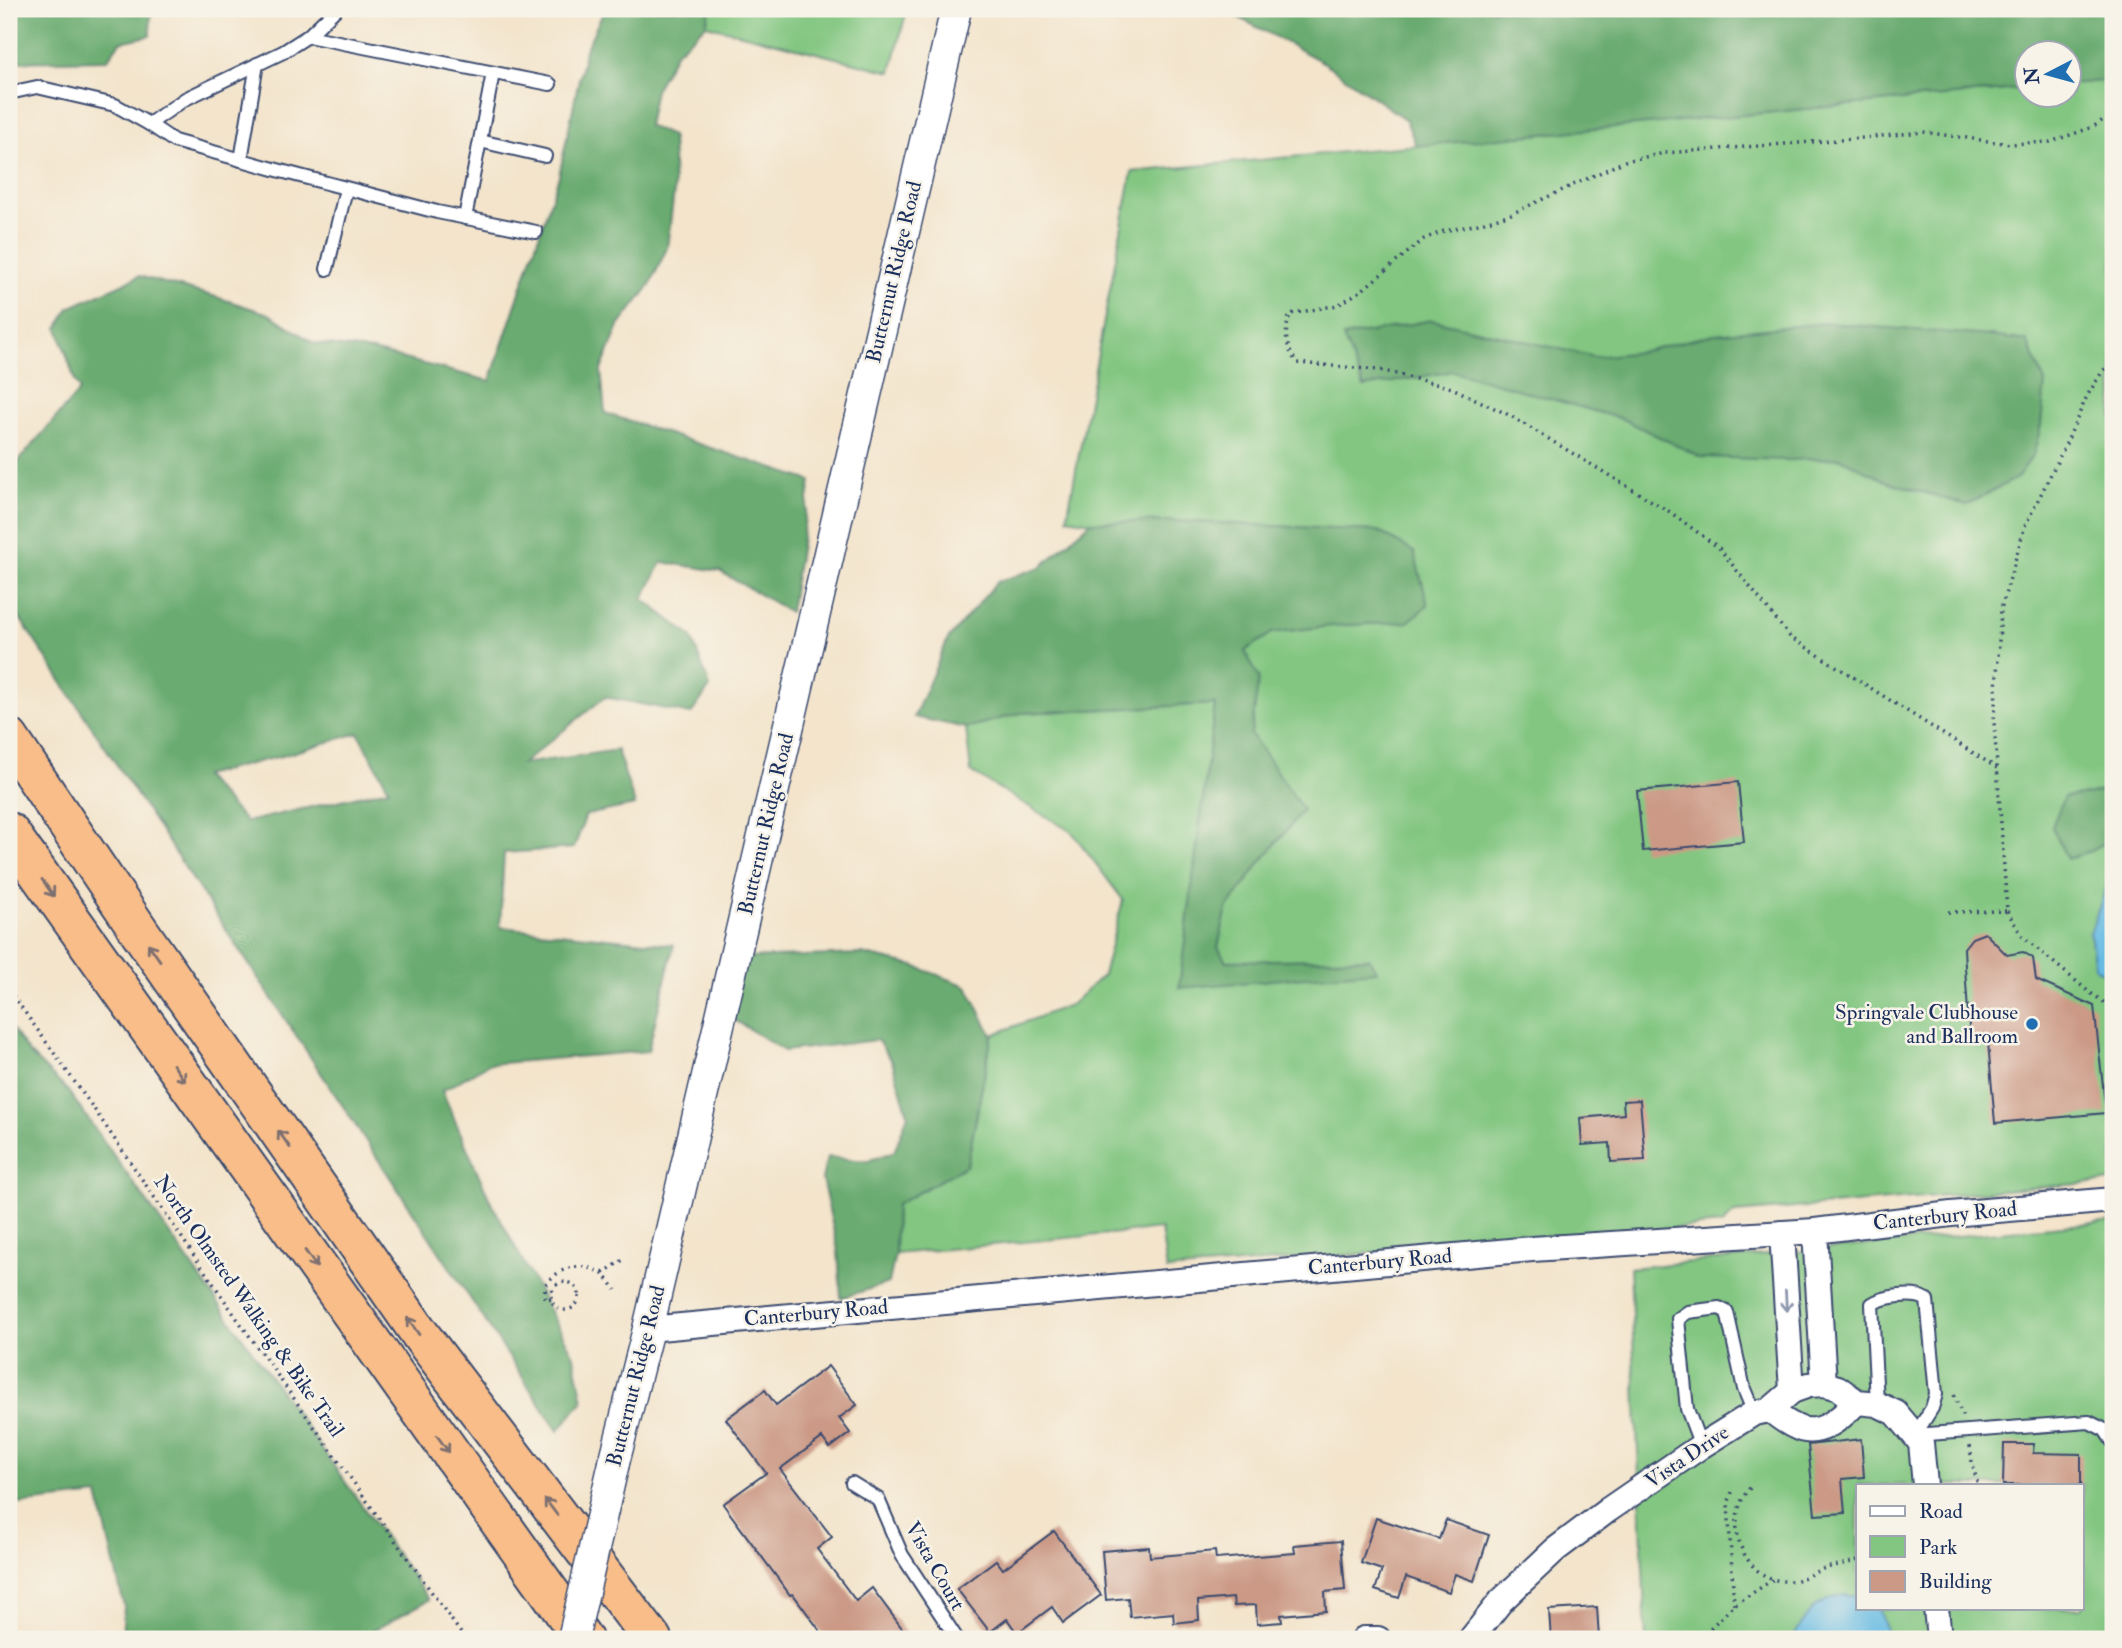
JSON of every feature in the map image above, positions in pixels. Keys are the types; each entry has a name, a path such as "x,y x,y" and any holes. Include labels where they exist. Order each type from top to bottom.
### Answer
{"highway":[{"path":"9,738 147,943 422,1337 652,1639"},
{"path":"9,832 583,1639"}],"street":[{"name":"Butternut Ridge Road","path":"573,1639 648,1329 956,9"},
{"name":"Canterbury Road","path":"648,1329 1532,1249 1815,1231 1951,1214 2113,1200"},
{"path":"1815,1231 1824,1384"},
{"path":"1782,1233 1792,1391 1809,1385 1824,1384 1896,1413 1918,1439 1925,1484"},
{"name":"Vista Drive","path":"1471,1639 1501,1601 1555,1550 1701,1446 1762,1412 1792,1391"},
{"path":"1762,1412 1796,1428 1814,1430 1839,1420 1867,1403"},
{"path":"1936,1610 1939,1639"},
{"path":"1364,1639 1378,1639"}],"lane":[{"path":"149,124 185,99 283,52 308,36 336,9"},
{"path":"308,36 550,84"},
{"path":"241,160 257,64"},
{"path":"465,218 493,73"},
{"path":"9,93 37,87 115,105 174,141 346,189 536,232"},
{"path":"480,141 545,156"},
{"path":"327,269 346,189"},
{"path":"1867,1403 1872,1304 1879,1299 1920,1295 1927,1300 1936,1394 1918,1439 2089,1422 2105,1430 2113,1442"},
{"path":"1701,1446 1687,1409 1678,1319 1688,1312 1719,1308 1727,1312 1744,1390 1762,1412"},
{"name":"Vista Court","path":"852,1483 878,1499 902,1555 957,1639"}],"path":[{"path":"1997,768 1790,637 1719,548 1670,512 1509,415 1452,388 1380,370 1297,363 1288,351 1285,331 1290,314 1338,305 1361,291 1424,239 1444,231 1511,214 1625,161 1665,153 1923,132 2010,144 2050,142 2093,127 2113,113"},
{"path":"2113,360 2087,396 2025,526 2001,609 1994,722 2007,911 2022,936 2089,992 2113,1008"},
{"path":"1948,912 2007,911"},
{"name":"North Olmsted Walking & Bike Trail","path":"9,990 236,1317 465,1639"},
{"path":"603,1273 623,1260"},
{"path":"551,1299 545,1299 545,1285 552,1276 565,1268 583,1267 603,1273 616,1290"},
{"path":"560,1283 574,1285 579,1293 579,1301 569,1310 560,1310 551,1299 553,1289 560,1283"},
{"path":"1953,1394 1967,1425"},
{"path":"1970,1441 1978,1484"},
{"path":"1750,1488 1741,1498 1735,1518 1738,1539 1752,1567 1774,1579 1791,1581 1825,1568 1856,1560"},
{"path":"1732,1492 1728,1504 1734,1605"},
{"path":"1702,1639 1734,1605 1774,1579"}],"green space":[{"path":"9,9 151,9 150,36 120,42 107,60 9,62"},
{"path":"605,9 710,9 706,25 676,52 655,90 648,126 672,136 674,192 667,248 650,285 619,326 601,370 605,413 811,481 790,612 719,571 662,562 643,599 691,636 710,687 691,714 605,697 522,764 617,750 635,805 586,815 574,848 504,853 500,927 674,945 648,1051 489,1064 442,1091 489,1198 574,1356 583,1401 558,1431 9,602 9,472 80,390 58,328 69,308 139,276 269,314 314,343 373,351 490,381 559,176 585,50","holes":["358,733 389,789 246,822 203,776"]},
{"path":"710,9 907,9 891,72 706,25"},
{"path":"1227,9 2113,9 2113,80 2084,83 2084,38 2014,38 2014,89 1416,146 1406,120 1323,62"},
{"path":"2113,80 2113,1181 1735,1213 1722,1224 1167,1270 1161,1229 895,1254 896,1205 967,1165 992,1035 1072,1004 1103,975 1123,900 1072,832 971,772 966,728 1020,713 1215,704 1235,547 1067,518 1132,172 2014,89 2014,108 2084,108 2084,83"},
{"path":"1432,320 1595,357 1640,352 1714,334 1826,323 2027,341 2045,382 2041,425 2034,453 2017,478 1966,505 1886,481 1841,458 1788,460 1701,457 1622,419 1453,371 1364,387 1343,337"},
{"path":"1178,521 1378,531 1414,552 1428,605 1408,622 1331,626 1272,633 1245,651 1259,678 1251,734 1303,810 1227,909 1218,947 1226,961 1369,958 1377,971 1179,988 1215,704 1021,713 966,728 914,717 948,639 997,582 1041,567 1091,522"},
{"path":"2113,787 2114,818 2110,835 2094,849 2067,859 2052,827 2064,797 2091,794"},
{"path":"862,954 914,966 967,986 992,1035 967,1165 896,1205 895,1254 889,1283 841,1298 838,1250 822,1179 827,1157 867,1161 894,1152 908,1114 892,1061 877,1040 784,1051 730,1017 744,958"},
{"path":"9,1025 29,1053 68,1091 429,1600 358,1639 122,1639 124,1606 98,1495 9,1505"},
{"path":"2113,1221 2113,1639 1646,1639 1630,1268"}],"water":[{"path":"2113,827 2113,980 2095,967 2090,933 2108,883 2105,841"},
{"path":"1844,1595 1856,1597 1856,1610 1878,1610 1887,1639 1792,1639 1807,1615 1817,1605"}],"building":[{"path":"1738,782 1744,842 1643,851 1637,791"},
{"name":"Springvale Clubhouse and Ballroom","path":"1985,933 2007,955 2023,952 2033,958 2036,980 2094,1006 2106,1113 1995,1123 1988,1042 1970,1042 1964,948 1972,938"},
{"path":"1640,1100 1645,1160 1611,1162 1610,1143 1582,1145 1580,1118 1624,1114 1623,1101"},
{"path":"828,1366 857,1405 839,1418 850,1433 830,1448 822,1438 780,1469 832,1537 817,1549 856,1601 872,1588 910,1639 826,1639 723,1504 766,1473 726,1419 765,1390 776,1405"},
{"path":"1861,1439 1864,1477 1842,1479 1845,1513 1815,1515 1808,1445"},
{"path":"2004,1444 2034,1444 2033,1453 2081,1454 2081,1484 2003,1484"},
{"path":"1376,1518 1439,1539 1446,1520 1489,1535 1474,1581 1455,1574 1449,1592 1406,1577 1399,1598 1375,1590 1382,1570 1361,1563"},
{"path":"1054,1531 1101,1595 1063,1623 1052,1607 1017,1633 1007,1619 990,1632 957,1589 996,1560 1003,1569"},
{"path":"1341,1541 1345,1590 1325,1592 1326,1611 1281,1615 1282,1622 1257,1624 1256,1605 1234,1606 1233,1598 1198,1601 1199,1620 1174,1623 1173,1613 1130,1617 1128,1598 1106,1600 1102,1551 1149,1547 1150,1557 1215,1551 1216,1559 1295,1553 1294,1545"},
{"path":"1597,1607 1599,1639 1551,1639 1549,1610"}],"place":[{"name":"Springvale Clubhouse and Ballroom","path":"2032,1024"}]}
